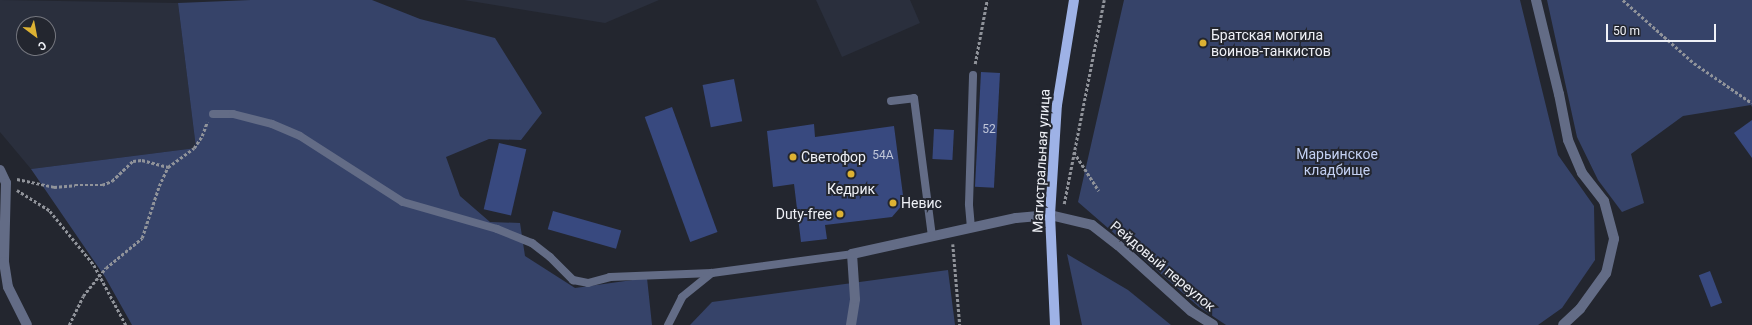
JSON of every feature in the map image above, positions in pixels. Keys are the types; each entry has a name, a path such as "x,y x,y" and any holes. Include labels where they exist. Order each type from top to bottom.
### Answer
{"main road":[{"name":"Магистральная улица","path":"1055,325 1051,268 1050,215 1057,105 1074,0"}],"street":[{"path":"1536,0 1559,94 1568,140 1582,173 1604,201 1614,239 1606,273 1580,309 1563,325"},
{"path":"3,177 4,262 8,287 27,325"},
{"name":"Рейдовый переулок","path":"852,254 1016,218 1050,215 1092,225 1118,245 1191,311 1213,325"},
{"path":"851,325 855,298 852,254"}],"lane":[{"path":"971,228 969,204 973,75"},
{"path":"891,101 914,98 932,237"},
{"path":"213,114 233,114 272,124 300,136 403,202 498,229 532,244 550,257 573,280 588,283 610,277 712,273 852,254"},
{"path":"668,325 682,297 712,273"}],"path":[{"path":"973,75 987,0"},
{"path":"1062,218 1104,0"},
{"path":"1623,0 1694,63 1752,103"},
{"path":"69,325 82,296 106,268 142,238 159,186 168,167 194,148 202,136 209,118 213,114"},
{"path":"1074,151 1099,191"},
{"path":"3,177 31,181 54,187 102,185 112,181 133,161 142,160 168,167"},
{"path":"3,177 50,211 94,265 126,325"},
{"path":"952,232 960,325"}],"shaded area":[{"path":"0,0 178,3 196,148 31,169 0,132"},
{"path":"464,0 659,0 605,23"},
{"path":"816,0 910,0 920,23 842,57"}],"green space":[{"path":"251,0 372,0 420,19 495,38 542,113 521,140 489,139 446,157 460,196 490,222 520,223 525,256 575,288 647,278 652,325 132,325 105,277 31,169 196,148 178,3"},
{"name":"Марьинское кладбище","path":"1124,0 1520,0 1558,155 1594,206 1595,260 1562,308 1538,325 1226,325 1199,307 1078,202"},
{"path":"1547,0 1752,0 1752,107 1751,105 1683,116 1631,154 1644,203 1622,212 1598,180 1577,137"},
{"path":"1067,254 1128,290 1171,325 1082,325"},
{"path":"948,270 955,325 690,325 712,302"}],"building":[{"path":"981,72 1000,73 994,188 975,187"},
{"path":"734,79 742,121 711,127 703,85"},
{"path":"672,107 717,232 690,242 645,117"},
{"path":"1752,120 1752,158 1734,133"},
{"path":"814,124 815,137 894,126 904,203 892,217 825,225 827,239 801,242 794,184 773,187 767,131"},
{"path":"934,129 954,130 952,160 932,159"},
{"path":"499,143 526,149 511,216 484,209"},
{"path":"553,211 621,231 616,249 548,229"},
{"path":"1710,271 1722,303 1711,307 1699,275"}],"place":[{"name":"Братская могила воинов-танкистов","path":"1203,43"},
{"name":"Светофор","path":"793,157"},
{"name":"Кедрик","path":"851,174"},
{"name":"Невис","path":"893,203"},
{"name":"Duty-free","path":"840,214"}]}
